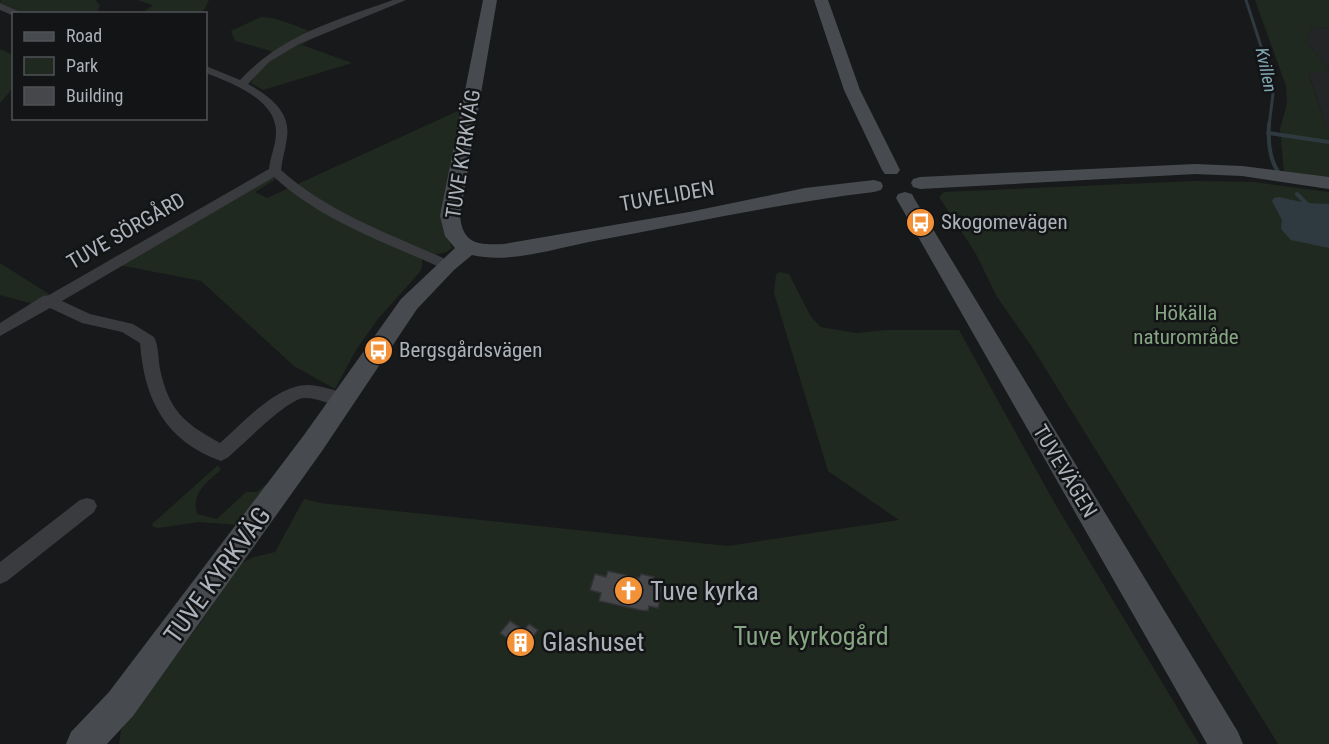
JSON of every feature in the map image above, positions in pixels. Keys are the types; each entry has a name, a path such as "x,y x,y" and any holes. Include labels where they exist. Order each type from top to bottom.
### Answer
{"street":[{"path":"242,84 259,65 280,52 326,28 401,0"},
{"name":"TUVE KYRKVÄG","path":"82,744 121,705 344,400 409,304 447,265 469,247 459,242 453,234 450,216 490,0"},
{"path":"821,0 850,84 865,120 891,170"},
{"path":"207,69 242,84 272,108 282,122 274,171 288,184 327,209 447,265"},
{"path":"913,190 909,174 891,170 875,175 872,181 874,186 887,195 913,190 1195,169 1242,171 1329,183"},
{"name":"TUVE SÖRGÅRD","path":"0,330 48,300 274,171"},
{"name":"TUVELIDEN","path":"469,247 485,251 504,251 699,216 805,194 874,186"},
{"name":"TUVEVÄGEN","path":"913,190 1226,744"},
{"path":"48,300 85,318 129,327 140,333 148,341 148,358 155,383 164,407 172,420 221,453 287,396 307,390 344,400"},
{"path":"0,574 87,506"}],"shaded area":[{"path":"1329,27 1329,70 1306,41 1312,28"},
{"path":"1329,70 1329,128 1326,128 1309,73"},
{"path":"1279,197 1306,203 1329,204 1329,248 1291,240 1281,229 1282,220 1272,201"}],"green space":[{"path":"1,0 95,0 100,5 97,12 20,12 0,3"},
{"path":"137,0 209,0 204,10 200,12 144,12 153,5"},
{"path":"1255,0 1329,0 1329,27 1312,28 1306,41 1329,70 1309,74 1326,128 1329,128 1329,180 1284,173 1280,129 1287,103 1286,86"},
{"path":"261,17 282,21 317,35 302,45 352,63 263,90 251,83 259,69 274,58 271,51 235,41 231,31"},
{"path":"0,49 12,55 12,89 0,103"},
{"path":"460,110 465,110 449,240 452,248 446,252 422,258 419,273 378,319 356,350 335,389 294,366 201,281 114,264 109,260 265,173 276,179 255,192 267,198"},
{"name":"Hökälla naturområde","path":"1196,181 1254,182 1329,192 1329,744 1278,744 1032,347 997,297 976,254 939,197 944,192"},
{"path":"0,263 49,294 33,304 0,295"},
{"name":"Tuve kyrkogård","path":"779,272 789,274 811,317 821,327 856,333 885,330 959,330 1054,502 1199,744 119,744 121,730 201,622 241,563 275,552 304,499 320,503 728,546 899,520 828,471 774,293 776,275"},
{"path":"218,465 221,470 198,494 197,514 217,519 246,492 257,492 270,481 238,525 198,522 153,527 152,524"}],"building":[{"name":"Tuve kyrka","path":"608,571 639,578 641,574 654,577 652,583 663,586 658,608 649,606 648,611 599,601 601,593 590,590 595,574 606,577"},
{"name":"Glashuset","path":"510,621 524,630 529,624 538,630 524,650 500,633"}],"waterway":[{"name":"Kvillen","path":"1246,0 1270,74 1273,94 1269,126"},
{"name":"Kvillen","path":"1269,126 1269,133"},
{"path":"1269,133 1329,142"},
{"name":"Kvillen","path":"1269,133 1270,150 1280,174"},
{"path":"1297,194 1310,207"}],"place":[{"name":"Skogomevägen","path":"920,222"},
{"name":"Bergsgårdsvägen","path":"378,350"},
{"name":"Tuve kyrka","path":"629,591"},
{"name":"Glashuset","path":"521,642"}]}
